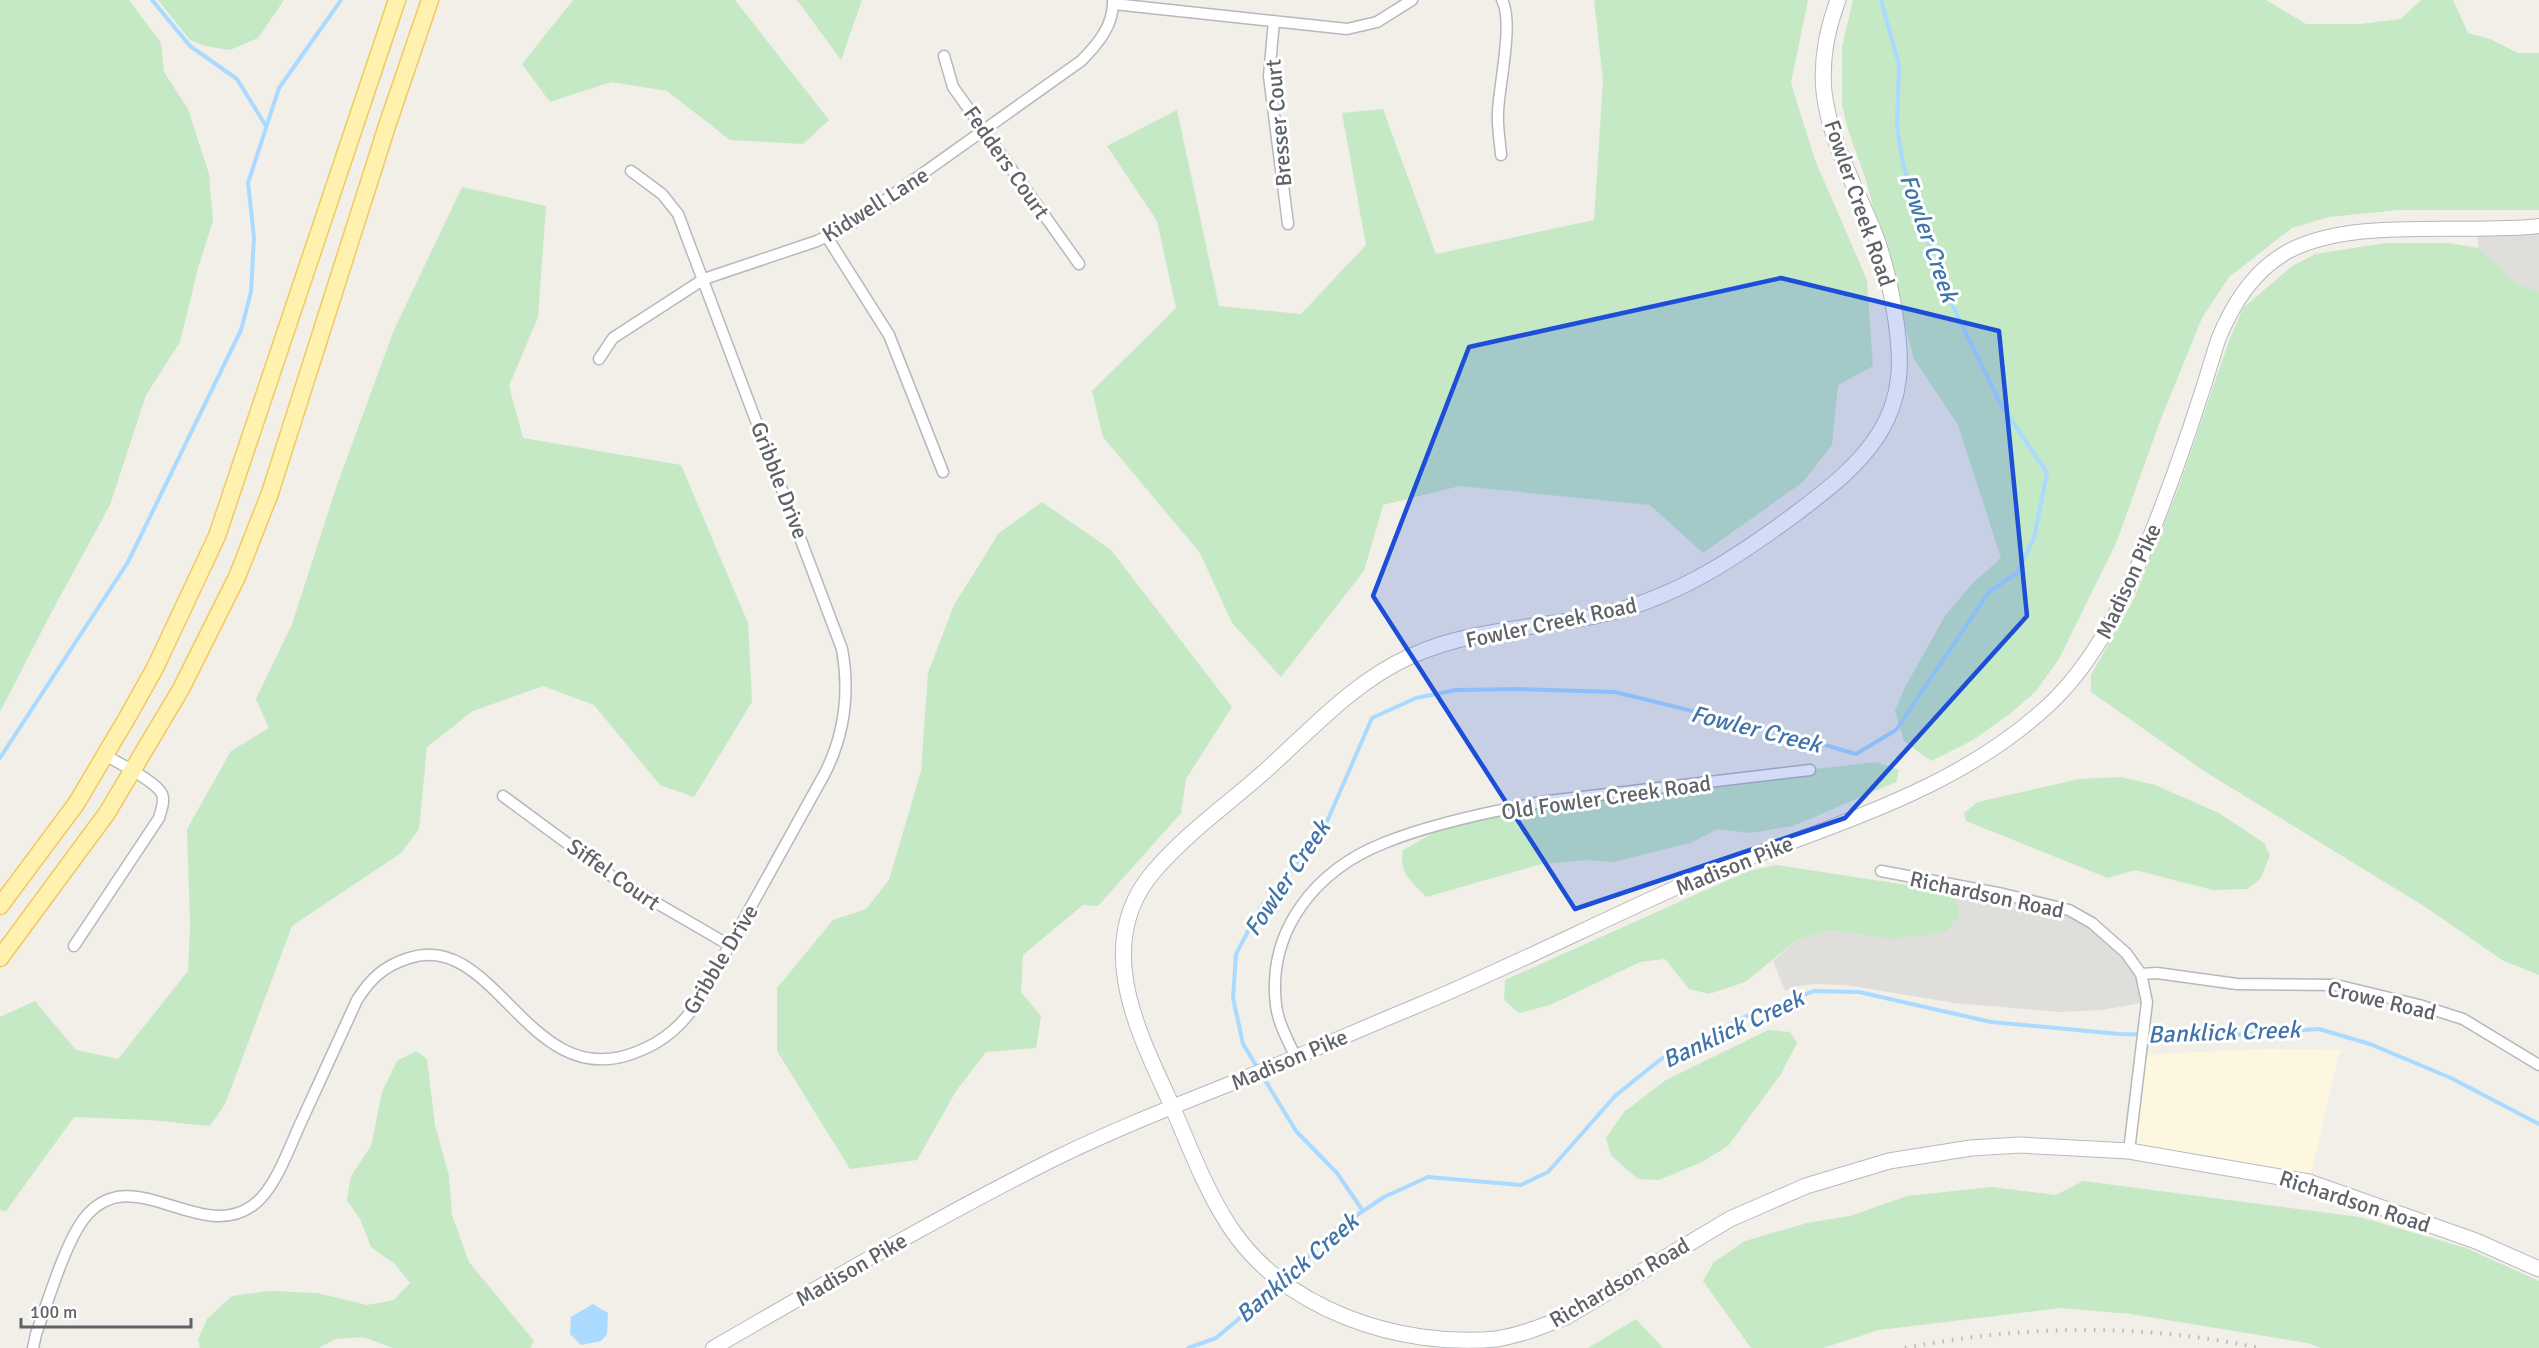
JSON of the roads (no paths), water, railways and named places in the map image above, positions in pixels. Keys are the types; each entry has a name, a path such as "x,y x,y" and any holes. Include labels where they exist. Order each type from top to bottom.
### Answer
{"main road":[{"path":"0,906 46,846 105,755 155,668 217,536 397,0"},
{"path":"0,958 107,813 181,688 237,577 270,493 387,126 430,0"},
{"name":"Fowler Creek Road","path":"1172,1106 1128,1002 1122,954 1131,913 1142,886 1180,844 1350,693 1382,669 1419,652 1469,638 1600,615 1664,595 1733,559 1817,498 1861,458 1884,426 1898,389 1901,356 1893,302 1883,258 1836,141 1825,100 1824,54 1838,0"},
{"name":"Richardson Road","path":"1172,1106 1194,1158 1226,1220 1248,1251 1264,1266 1317,1305 1364,1326 1418,1340 1450,1342 1495,1339 1523,1333 1566,1317 1730,1219 1806,1186 1889,1161 1971,1148 2020,1145 2129,1151 2309,1182 2476,1241 2539,1269"}],"street":[{"path":"1113,2 1347,29 1377,22 1413,0"},
{"path":"1501,155 1498,114 1507,22 1502,0"},
{"name":"Kidwell Lane","path":"599,359 613,338 704,279 827,237 853,223 1081,61 1102,39 1110,22 1113,2"},
{"name":"Bresser Court","path":"1274,21 1269,76 1288,224"},
{"name":"Fedders Court","path":"944,56 954,87 1079,264"},
{"name":"Gribble Drive","path":"33,1348 36,1334 75,1234 84,1219 102,1203 126,1196 144,1197 211,1218 237,1215 258,1202 266,1193 287,1151 357,1000 368,983 381,970 414,956 432,955 456,960 471,969 544,1039 573,1054 591,1059 609,1059 629,1055 649,1048 670,1034 688,1017 830,762 838,743 847,687 842,649 829,609 704,279 672,204 631,171"},
{"name":"Madison Pike","path":"713,1348 951,1213 1055,1159 1172,1106 1415,1007 1687,883 1932,785 2002,744 2057,697 2097,645 2118,610 2136,573 2175,477 2227,318 2241,294 2258,275 2289,251 2343,234 2539,226"},
{"path":"827,237 889,335 944,472"},
{"path":"74,946 159,818 163,804 162,795 156,786 105,755"},
{"name":"Old Fowler Creek Road","path":"1295,1056 1276,1005 1278,958 1286,929 1298,907 1316,888 1354,858 1384,843 1510,808 1548,801 1810,770"},
{"name":"Siffel Court","path":"503,796 617,880 729,945"},
{"name":"Richardson Road","path":"1881,871 2003,894 2069,910 2107,934 2126,953 2141,974 2146,1002 2143,1046 2129,1151"},
{"name":"Crowe Road","path":"2141,974 2157,973 2237,984 2336,985 2419,1005 2463,1019 2539,1065"}],"water":[{"path":"593,1304 608,1313 607,1334 601,1341 581,1345 570,1334 571,1317"}],"waterway":[{"path":"152,0 190,46 237,79 266,126"},
{"path":"0,758 128,562 241,330 251,292 254,237 248,183 279,88 341,0"},
{"name":"Fowler Creek","path":"1363,1211 1337,1173 1296,1131 1243,1044 1233,998 1236,954 1262,905 1322,833 1372,718 1416,698 1456,690 1520,689 1615,692 1794,736 1856,754 1896,730 1989,592 2017,573 2034,538 2047,473 2000,403 1939,278 1903,164 1897,127 1899,65 1881,0"},
{"name":"Banklick Creek","path":"1286,1278 1336,1229 1384,1197 1428,1177 1521,1185 1548,1172 1615,1096 1661,1059 1747,1016 1814,991 1859,992 1991,1022 2119,1034 2217,1036 2319,1029 2370,1044 2451,1078 2539,1124"},
{"name":"Banklick Creek","path":"1188,1348 1216,1338 1279,1285"}],"railway":[{"path":"1905,1348 1993,1335 2082,1330 2171,1334 2259,1348"}]}
